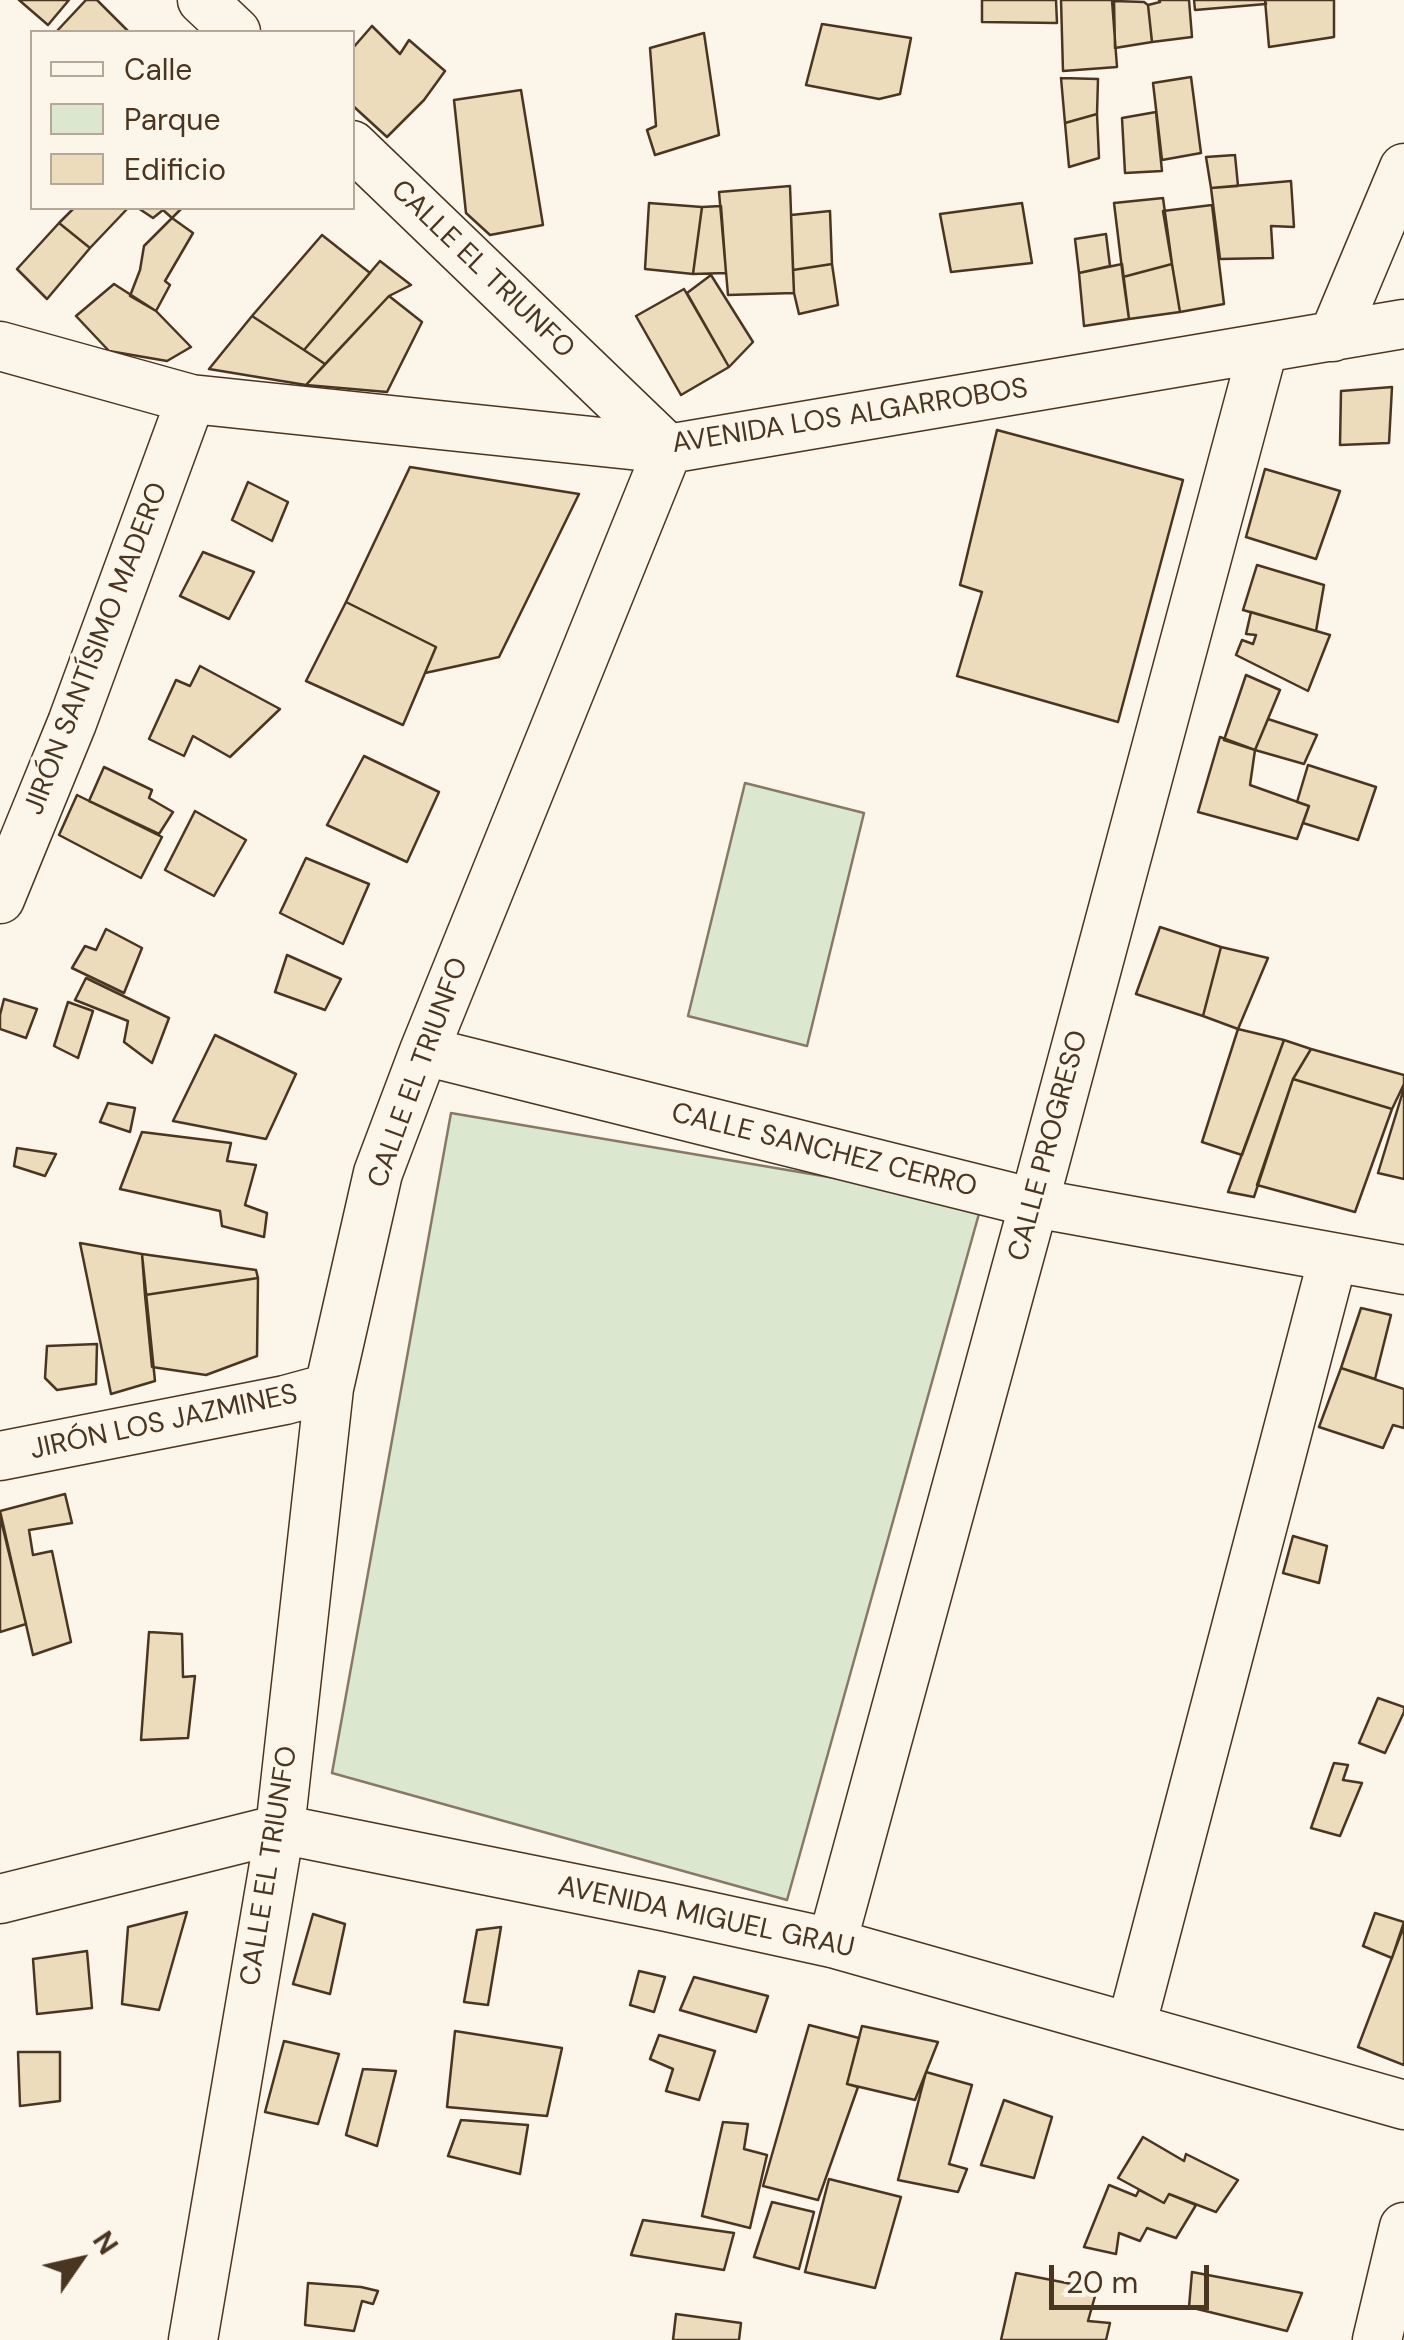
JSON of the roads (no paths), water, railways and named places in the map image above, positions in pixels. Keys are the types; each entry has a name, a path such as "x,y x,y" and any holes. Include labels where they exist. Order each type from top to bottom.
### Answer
{"street":[{"path":"202,0 234,30"},
{"name":"CALLE EL TRIUNFO","path":"193,2340 280,1830 329,1388 378,1172 668,449 355,148"},
{"path":"1333,337 1404,168"},
{"name":"AVENIDA LOS ALGARROBOS","path":"0,346 191,399 668,449 1404,324"},
{"name":"CALLE PROGRESO","path":"832,1943 1262,349"},
{"name":"JIRÓN SANTÍSIMO MADERO","path":"0,899 72,724 191,399"},
{"name":"CALLE SANCHEZ CERRO","path":"424,1052 1034,1203 1404,1270"},
{"path":"1131,2027 1333,1258"},
{"name":"JIRÓN LOS JAZMINES","path":"0,1456 329,1388"},
{"name":"AVENIDA MIGUEL GRAU","path":"0,1898 280,1830 832,1943 1404,2105"},
{"path":"1377,2340 1404,2227"}]}
